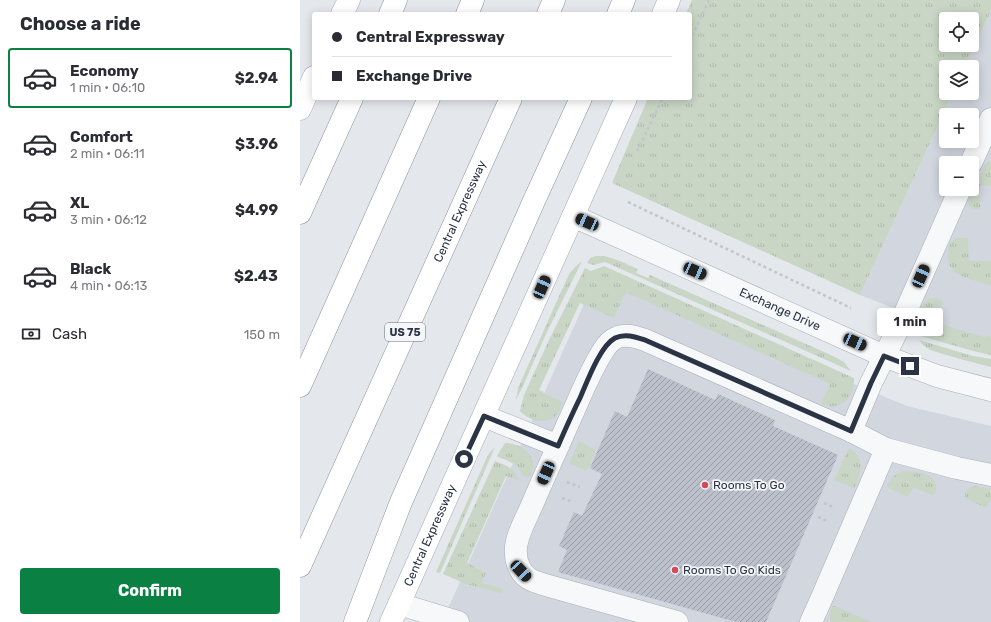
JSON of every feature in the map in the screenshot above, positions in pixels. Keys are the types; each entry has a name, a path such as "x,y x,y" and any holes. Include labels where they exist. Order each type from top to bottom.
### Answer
{"main road":[{"path":"343,12 349,0"},
{"path":"391,12 396,0"},
{"path":"468,12 473,0"},
{"path":"549,12 554,0"},
{"path":"619,12 624,0"},
{"path":"664,12 669,0"},
{"path":"300,109 312,82"},
{"path":"300,213 351,100"},
{"path":"300,386 428,100"},
{"name":"Central Expressway","path":"300,566 510,100"},
{"path":"355,622 401,502 580,100"},
{"name":"Central Expressway","path":"395,613 625,100"}],"street":[{"path":"975,156 991,119"},
{"path":"851,431 871,383 898,328 957,196"},
{"name":"Exchange Drive","path":"573,216 884,356 937,376 991,390"},
{"path":"677,622 542,584 528,578 521,571 517,562 516,549 518,540 558,446 594,367 608,344 615,338 630,336 645,340 851,431 886,449 957,468 991,475"},
{"path":"484,416 558,446"},
{"path":"810,622 886,449"},
{"path":"395,613 455,622"}],"path":[{"path":"692,37 710,0"},
{"path":"637,151 661,100"},
{"path":"628,202 851,308"}],"shaded area":[{"path":"991,11 991,340 931,323 860,295 939,123 939,148 979,148 979,108 946,108 950,100 979,100 979,60 968,60 972,52 979,52 979,37"},
{"path":"596,277 907,406 991,426 991,622 442,622"}],"green space":[{"path":"692,0 991,0 991,11 979,37 979,12 939,12 939,52 972,52 968,60 939,60 939,100 950,100 946,108 939,108 939,123 860,295 612,183 647,100 692,100 692,12 687,12"},
{"path":"988,161 991,162 991,186 980,185 980,208 973,209 969,206 968,202 971,196 979,196 979,178"},
{"path":"957,238 968,238 969,261 991,261 991,285 963,276 954,271 949,264 948,248 951,242"},
{"path":"596,256 612,258 623,262 638,269 636,273 648,278 650,275 833,356 844,362 851,371 605,262 593,265 587,263 590,258"},
{"path":"582,261 546,334 516,400 518,388 569,274"},
{"path":"604,266 854,378 850,396 840,405 827,406 822,404 830,384 626,292 614,317 580,303 539,390 563,402 560,410 553,418 549,420 533,420 520,411 524,395 549,340 585,268 591,271"},
{"path":"930,298 936,298 943,301 935,322 980,336 991,337 991,355 917,335 915,326 920,310"},
{"path":"919,340 973,356 991,359 991,367 930,350"},
{"path":"579,441 596,450 587,471 569,463"},
{"path":"505,443 510,443 521,447 529,453 533,462 533,468 529,477 524,477 516,465 497,456"},
{"path":"495,447 440,573 436,572 487,457"},
{"path":"849,448 858,456 861,466 857,482 853,488 834,480"},
{"path":"495,461 515,472 518,480 506,476 467,563 486,573 482,583 503,589 501,593 466,584 443,574"},
{"path":"903,471 917,472 927,475 936,485 935,492 932,495 913,487 908,497 888,488 887,485 890,480"},
{"path":"974,486 991,489 991,498 986,508 965,498 967,490"},
{"path":"833,606 872,622 831,622 830,614"}],"building":[{"path":"648,369 715,400 718,394 775,420 773,426 838,455 766,622 736,622 558,572 567,550 559,546 574,512 582,516 602,474 590,468 615,411 627,417"}],"place":[{"name":"Rooms To Go","path":"705,485"},
{"name":"Rooms To Go Kids","path":"675,570"}],"route":[{"path":"464,459 484,416 558,446 594,367 603,351 615,338 622,336 630,336 645,340 851,431 884,356 910,366"}]}
